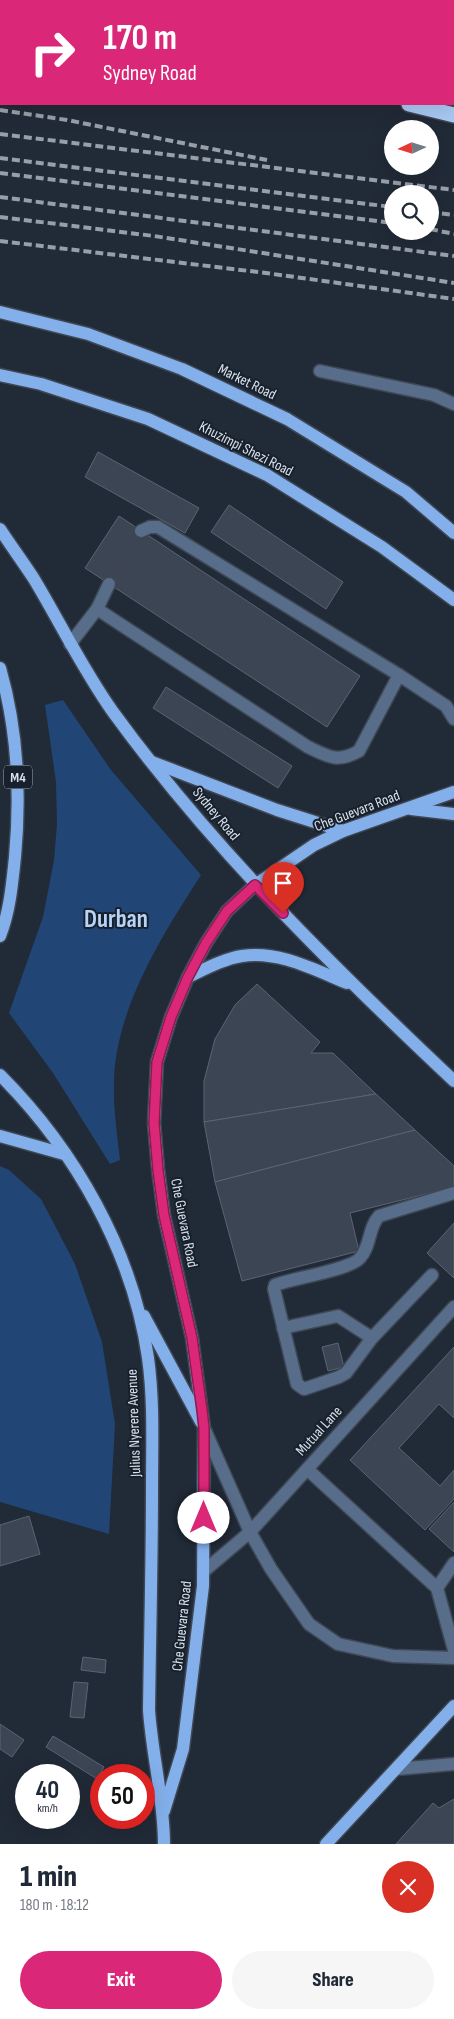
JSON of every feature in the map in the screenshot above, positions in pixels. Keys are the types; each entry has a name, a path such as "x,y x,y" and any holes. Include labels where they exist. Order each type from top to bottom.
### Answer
{"highway":[{"path":"414,105 454,114"}],"main road":[{"name":"Market Road","path":"0,312 88,334 182,369 287,419 406,492 454,533"},
{"name":"Khuzimpi Shezi Road","path":"0,375 41,384 148,419 267,475 382,547 454,600"},
{"name":"Sydney Road","path":"0,529 34,579 81,665 149,761 255,885 352,985 454,1081"},
{"name":"M4","path":"0,936 5,922 12,886 19,813 18,758 10,708 1,673"},
{"path":"149,761 277,810 343,831"},
{"name":"Che Guevara Road","path":"164,1811 183,1749 187,1726 204,1571 204,1428 192,1338 164,1215 154,1123 157,1062 171,1017 188,977 227,911 255,885 314,845 343,831 454,792"},
{"path":"409,809 454,814"},
{"path":"0,898 12,886"},
{"path":"188,977 225,960 244,956 263,956 298,962 352,985"},
{"name":"Julius Nyerere Avenue","path":"0,1075 42,1124 84,1182 101,1213 126,1270 136,1301 148,1358 152,1414 148,1710 151,1744 164,1811"},
{"path":"0,1136 64,1154"},
{"path":"136,1301 204,1428"},
{"path":"326,1844 454,1706"},
{"path":"164,1811 164,1844"}],"street":[{"path":"320,371 434,395 454,404"},
{"path":"141,531 150,527 158,527 399,675 446,706 454,720"},
{"path":"70,644 97,609 109,584"},
{"path":"97,609 308,747 338,759 348,758 359,751 399,675"},
{"path":"432,1275 372,1338 346,1373 304,1389 296,1381 275,1285 352,1264 362,1256 370,1230 379,1216 454,1193"},
{"name":"Mutual Lane","path":"204,1571 250,1532 454,1307"},
{"path":"283,1328 338,1316 372,1338"},
{"path":"204,1428 250,1532 271,1569 309,1624 338,1644 392,1656 454,1658"},
{"path":"307,1469 437,1588 454,1650"},
{"path":"437,1588 454,1563"},
{"path":"397,1769 454,1764"}],"shaded area":[{"path":"63,700 111,770 201,875 157,947 132,999 123,1026 114,1080 120,1160 110,1164 53,1073 9,1013 43,917 54,860 57,824 56,782 45,705"},
{"path":"0,1166 9,1170 41,1199 75,1264 102,1342 115,1424 109,1534 0,1502"}],"building":[{"path":"98,452 199,508 185,533 85,477"},
{"path":"229,505 343,582 326,609 211,532"},
{"path":"119,516 360,676 327,727 85,568"},
{"path":"166,687 292,766 278,788 153,708"},
{"path":"257,984 320,1042 311,1053 333,1053 376,1094 204,1122 204,1081 215,1039 235,1005"},
{"path":"376,1094 415,1130 215,1182 204,1122"},
{"path":"415,1130 454,1166 454,1187 350,1213 359,1251 242,1281 215,1182"},
{"path":"454,1223 454,1278 427,1253"},
{"path":"338,1343 344,1367 328,1371 322,1347"},
{"path":"454,1347 454,1418 439,1404 399,1448 440,1486 454,1470 454,1499 425,1530 350,1460"},
{"path":"454,1502 454,1552 429,1529"},
{"path":"29,1516 40,1554 0,1566 0,1525"},
{"path":"83,1657 106,1660 105,1673 81,1670"},
{"path":"74,1682 88,1683 84,1718 70,1717"},
{"path":"0,1724 24,1740 12,1757 0,1749"},
{"path":"53,1736 99,1764 90,1764 90,1775 80,1768 80,1764 73,1764 46,1747"},
{"path":"454,1799 454,1844 396,1844 433,1803 439,1808"}],"tunnel":[{"path":"109,584 141,531"}],"railway":[{"path":"0,110 67,120 267,160"},
{"path":"0,134 454,190"},
{"path":"0,158 384,206"},
{"path":"0,173 384,222"},
{"path":"0,197 454,256"},
{"path":"439,213 454,215"},
{"path":"0,217 154,236 454,283"},
{"path":"439,231 454,234"},
{"path":"0,241 266,273 454,299"}],"district":[{"name":"Durban","path":"116,919"}],"route":[{"path":"204,1518 204,1428 202,1410 192,1338 164,1215 158,1170 154,1123 157,1062 171,1017 188,977 206,943 227,911 255,885 283,913"}]}
